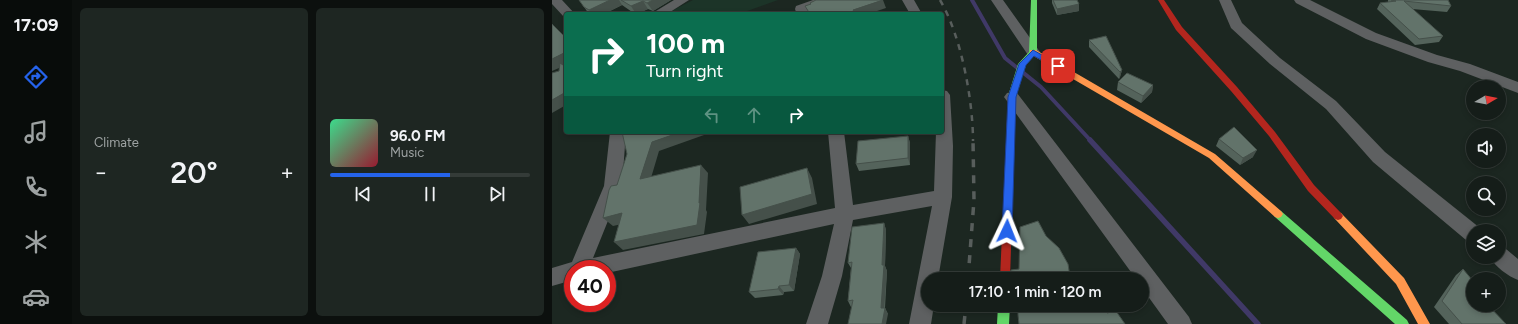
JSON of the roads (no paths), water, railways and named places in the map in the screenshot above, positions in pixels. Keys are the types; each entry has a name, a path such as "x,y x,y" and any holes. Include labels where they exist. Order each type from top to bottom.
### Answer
{"street":[{"path":"555,0 567,12"},
{"path":"661,12 683,0"},
{"path":"800,8 824,0"},
{"path":"908,0 915,12"},
{"path":"997,0 1033,52 1212,156 1403,324"},
{"path":"1011,0 1026,22 1033,52"},
{"path":"1005,272 1013,93 1022,64 1033,52 1034,0"},
{"path":"1161,0 1179,28 1272,134 1311,188 1400,281 1424,324"},
{"path":"1225,0 1236,25 1275,60 1331,105 1379,157 1466,228"},
{"path":"1300,0 1371,36 1433,59 1465,67 1518,88"},
{"path":"1013,93 1181,324"},
{"path":"929,272 943,197 945,146 944,129"},
{"path":"584,260 613,186 618,134"},
{"path":"817,324 832,276 845,214 836,134"},
{"path":"616,262 845,214 943,197"},
{"path":"1506,261 1518,271"},
{"path":"552,277 564,274"},
{"path":"920,324 922,312"},
{"path":"1003,324 1004,312"}],"waterway":[{"path":"972,0 1005,58 1041,87 1091,141"},
{"path":"1090,140 1258,324"}],"railway":[{"path":"940,0 954,31 960,49 971,107 973,141"},
{"path":"969,272 974,200 973,140"},
{"path":"964,324 965,312"}]}
